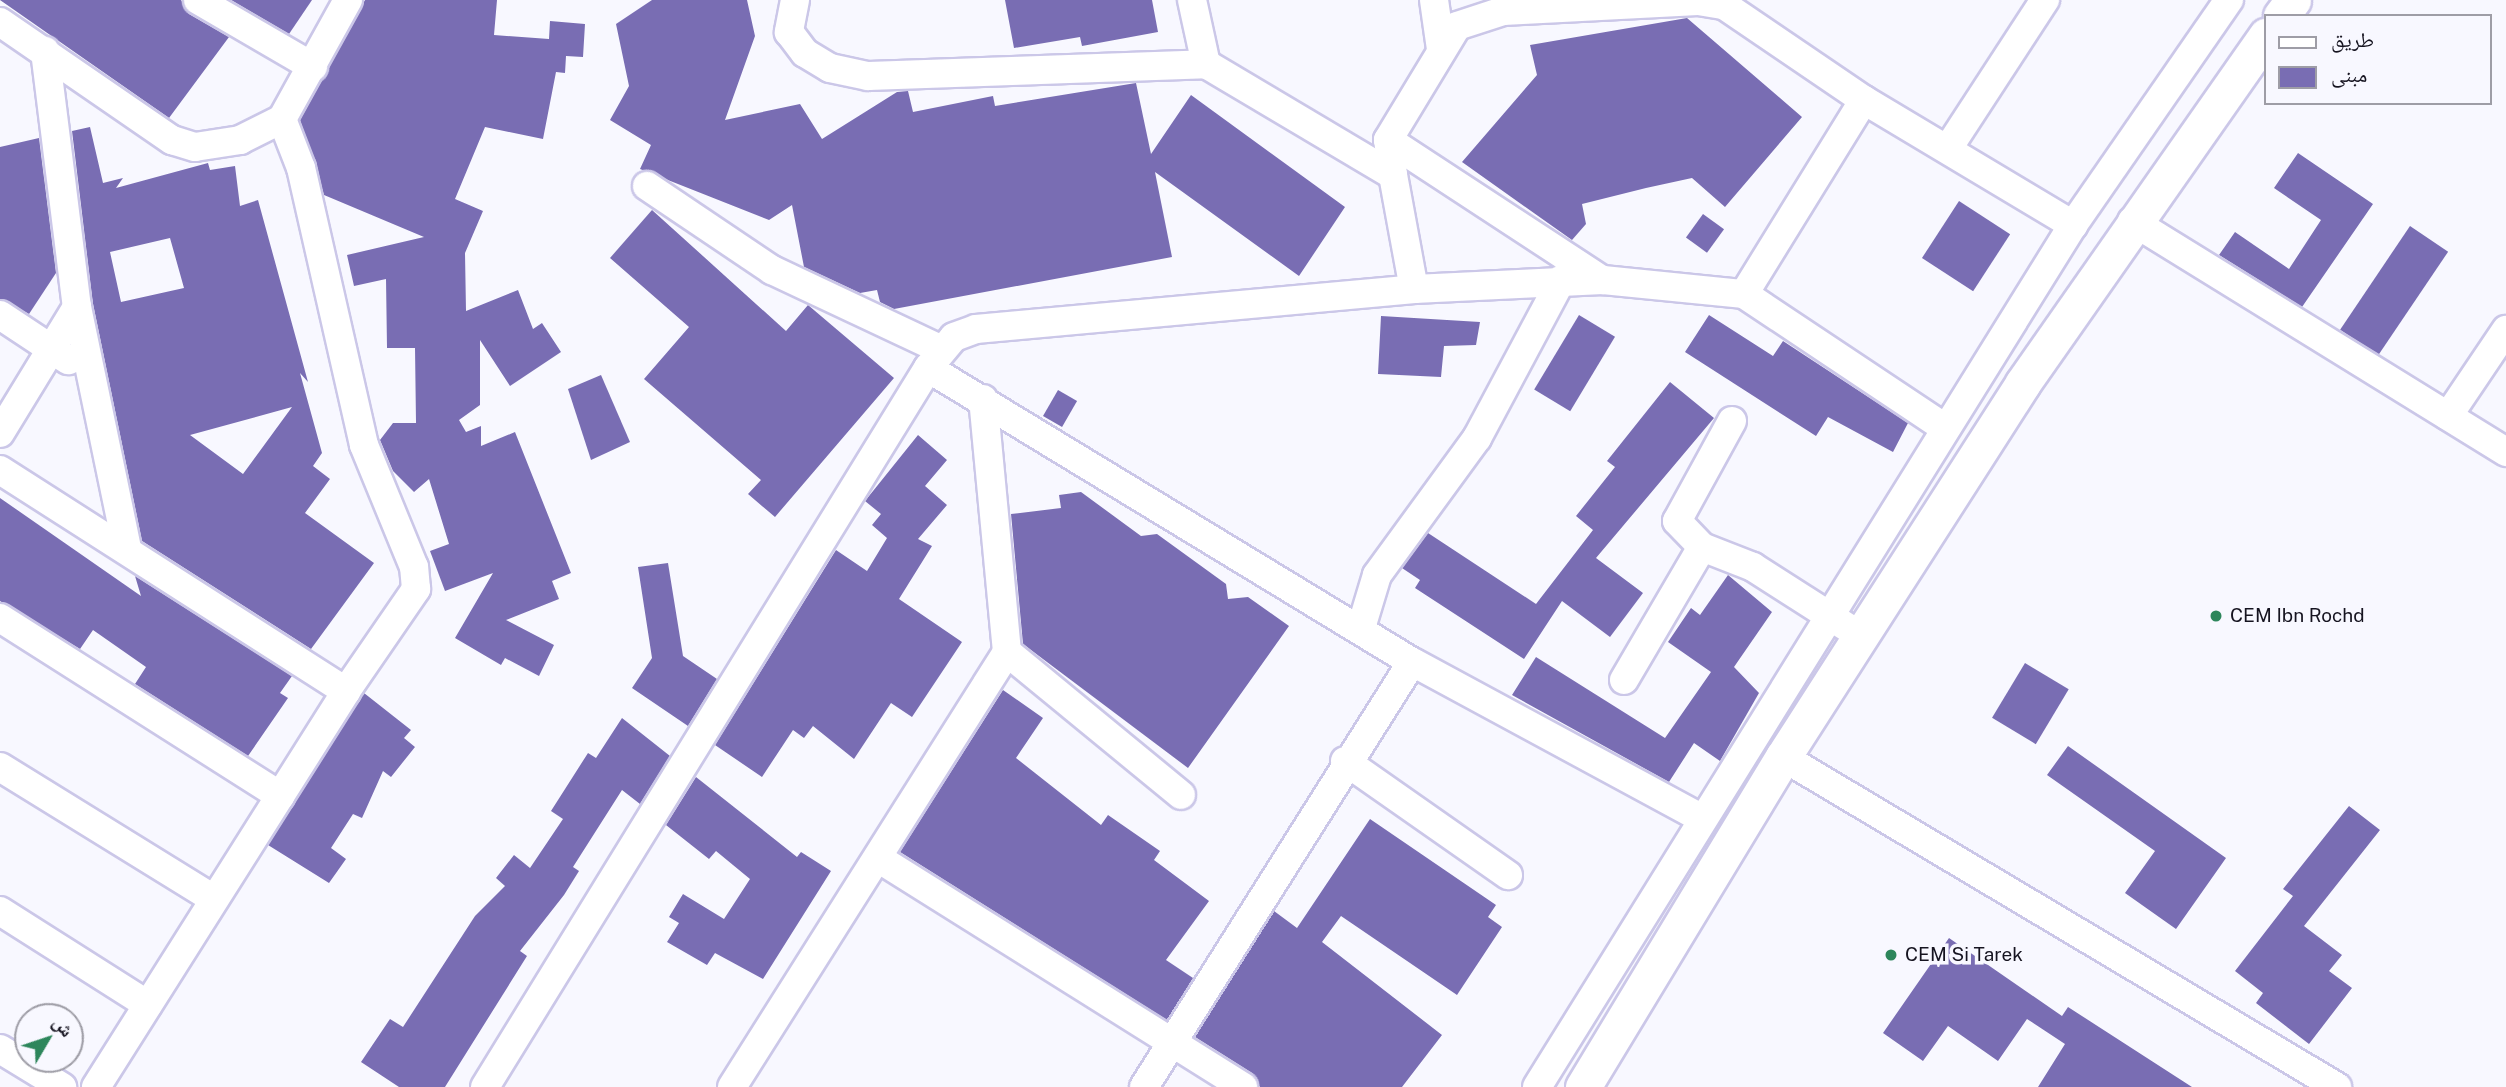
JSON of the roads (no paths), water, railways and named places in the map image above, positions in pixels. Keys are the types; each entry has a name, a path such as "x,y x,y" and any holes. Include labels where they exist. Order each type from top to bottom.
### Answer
{"main road":[{"path":"1583,1087 1783,757 1861,636 2132,221 2264,39"}],"street":[{"path":"198,0 313,66"},
{"path":"0,22 172,140 195,147 240,140 282,119 348,0"},
{"path":"795,0 789,32 804,53 830,68 867,76 1206,64 1393,175"},
{"path":"1192,0 1206,64"},
{"path":"1434,0 1441,49"},
{"path":"1949,147 2045,0"},
{"path":"1537,1087 1701,818 2073,225 2229,0"},
{"path":"1414,289 1388,140 1457,26 1481,15 1712,2 1864,100 1949,147 2073,225"},
{"path":"45,51 77,307 127,549"},
{"path":"1744,294 1864,100"},
{"path":"96,1087 346,691 416,589 414,567 364,445 301,168 282,119"},
{"path":"1388,140 1603,281"},
{"path":"647,186 793,282 934,358 982,399 1361,628 1412,662 1701,818"},
{"path":"2132,221 2506,452"},
{"path":"485,1087 934,358 976,329 1414,289 1562,279 1744,294 1945,428"},
{"path":"1361,628 1377,575 1477,438 1562,279"},
{"path":"0,433 77,307"},
{"path":"0,315 91,375"},
{"path":"2448,416 2506,330"},
{"path":"733,1087 1007,652 982,399"},
{"path":"1732,421 1679,507 1677,521 1702,547 1753,566 1861,636"},
{"path":"0,470 346,691"},
{"path":"1624,680 1702,547"},
{"path":"0,618 279,796"},
{"path":"1007,652 1181,795"},
{"path":"1144,1087 1345,761 1412,662"},
{"path":"1783,757 2337,1087"},
{"path":"1345,761 1508,875"},
{"path":"0,768 214,899"},
{"path":"878,858 1243,1087"},
{"path":"0,911 148,1005"},
{"path":"0,1049 62,1087"}],"place":[{"name":"CEM Ibn Rochd","path":"2216,616"},
{"name":"CEM Si Tarek","path":"1891,955"}]}
